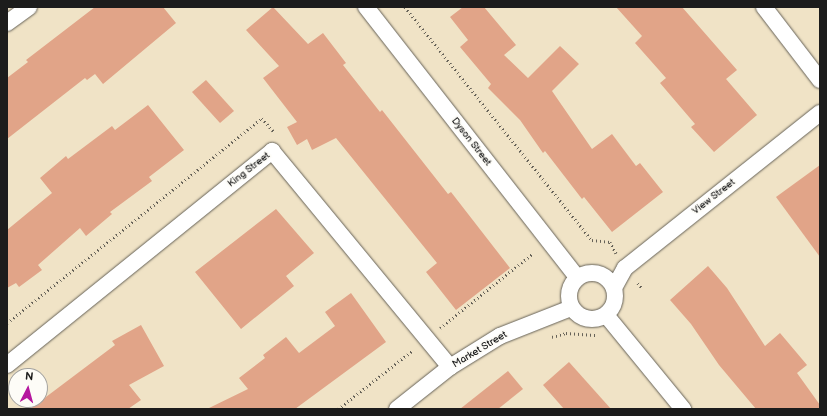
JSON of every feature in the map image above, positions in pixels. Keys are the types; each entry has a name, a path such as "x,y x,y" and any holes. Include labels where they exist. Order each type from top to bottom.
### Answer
{"street":[{"path":"7,23 29,7"},
{"name":"Dyson Street","path":"366,7 577,277"},
{"path":"764,7 820,80"},
{"name":"View Street","path":"615,286 625,268 820,113"},
{"name":"King Street","path":"7,364 272,151 450,367"},
{"path":"591,272 606,276 615,286 616,297 612,308 606,316 594,320 580,316 571,308 568,297 570,286 577,277 591,272"},
{"name":"Market Street","path":"397,409 450,367 500,336 571,308"},
{"path":"606,316 683,409"}],"path":[{"path":"405,7 592,240 610,242 625,268 642,288"},
{"path":"7,324 262,118 277,137"},
{"path":"546,338 566,333 599,335"}],"building":[{"path":"95,7 163,7 176,23 103,84 95,74 87,80 85,78 7,139 7,78 28,62 26,60"},
{"path":"273,7 308,44 323,33 346,63 343,65 380,112 382,110 448,194 451,192 510,268 456,310 426,272 437,263 336,138 312,150 307,139 297,145 287,127 297,122 263,78 279,66 246,30"},
{"path":"463,7 484,7 516,45 504,55 528,78 560,46 579,64 552,91 592,149 612,134 636,166 640,163 663,192 612,232 584,197 582,199 545,151 543,153 520,120 488,88 491,84 460,47 468,40 450,17"},
{"path":"616,7 682,7 737,70 726,79 757,115 714,152 691,127 695,124 660,83 666,78 635,43 642,36"},
{"path":"206,80 234,111 220,123 192,92"},
{"path":"148,105 184,150 149,177 152,181 110,212 112,214 86,236 80,228 38,265 42,270 19,287 16,283 7,288 7,230 52,193 40,178 66,156 68,159 112,126 115,130"},
{"path":"820,165 820,257 776,197"},
{"path":"276,209 314,253 286,276 294,286 241,329 195,272"},
{"path":"708,266 727,288 765,346 780,333 807,365 797,373 820,405 820,409 756,409 719,365 691,324 670,300"},
{"path":"351,293 386,342 295,409 207,409 248,389 239,378 265,358 263,355 286,337 299,353 335,326 325,312"},
{"path":"141,325 164,366 129,385 141,400 128,409 30,409 48,408 48,395 115,345 112,341"},
{"path":"569,362 611,409 564,409 543,385"},
{"path":"508,371 523,389 498,409 460,409"}]}
